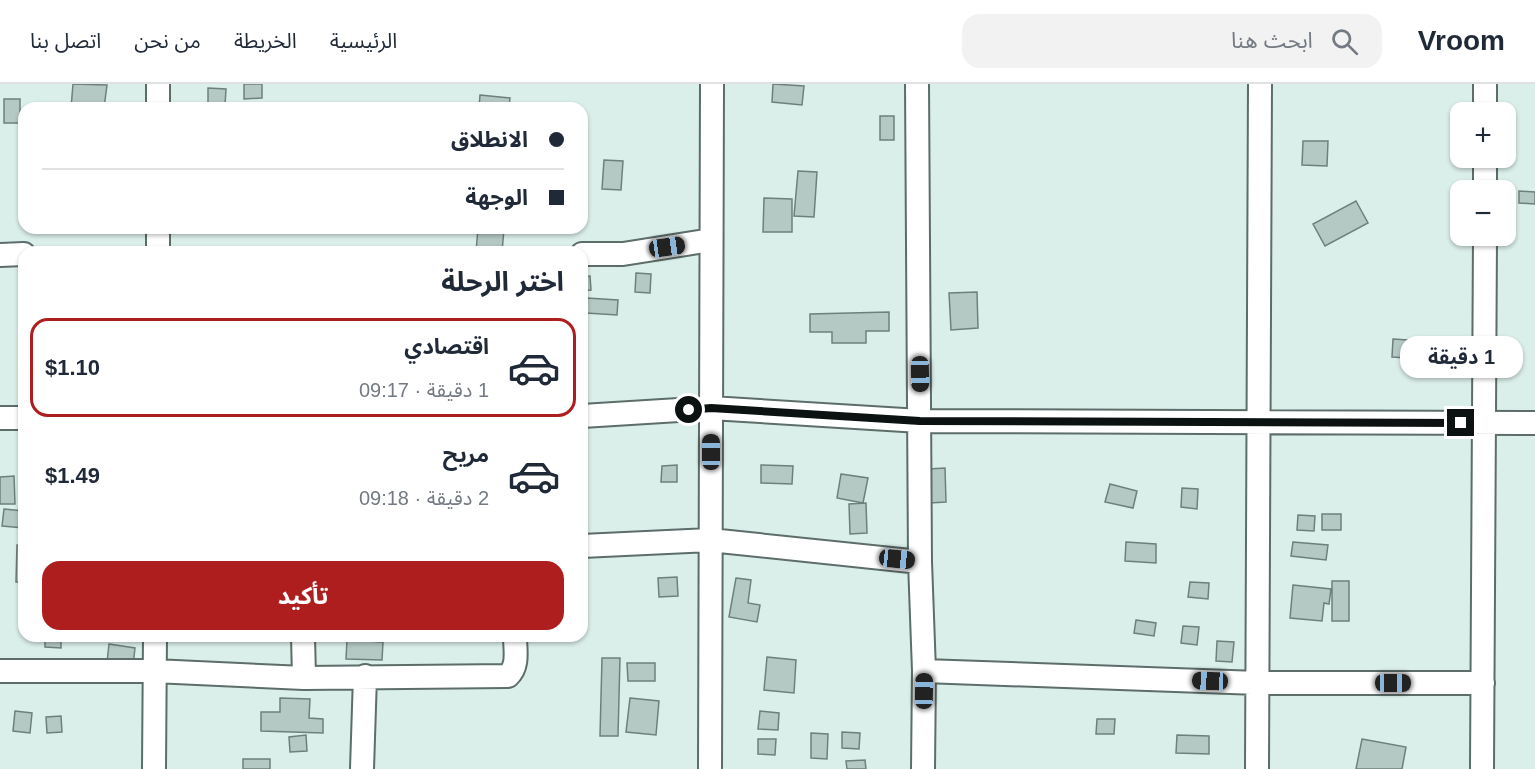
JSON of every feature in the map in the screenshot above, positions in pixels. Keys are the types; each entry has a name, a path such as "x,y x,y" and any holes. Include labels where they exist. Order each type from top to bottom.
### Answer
{"street":[{"path":"158,84 158,102"},
{"path":"710,769 712,84"},
{"path":"916,84 920,562 924,671 923,769"},
{"path":"1257,769 1260,84"},
{"path":"1485,84 1485,102"},
{"path":"588,254 623,254 711,240"},
{"path":"1482,769 1485,246"},
{"path":"0,255 18,254"},
{"path":"588,416 711,408 920,421 1535,423"},
{"path":"0,418 18,418"},
{"path":"588,546 710,540 920,562"},
{"path":"154,642 154,769"},
{"path":"303,642 304,678"},
{"path":"0,671 154,671 304,678 508,676 514,671 516,663 515,642"},
{"path":"924,671 1258,683 1483,683"},
{"path":"362,769 365,676"}],"building":[{"path":"73,84 107,85 105,102 72,102"},
{"path":"244,84 262,84 262,98 244,99"},
{"path":"773,84 804,86 802,105 772,102"},
{"path":"208,88 226,89 225,102 208,102"},
{"path":"480,95 510,98 510,102 479,102"},
{"path":"4,99 20,99 18,123 4,123"},
{"path":"880,116 894,116 894,140 880,140"},
{"path":"1303,141 1328,141 1327,166 1302,165"},
{"path":"604,160 623,161 621,190 602,189"},
{"path":"798,171 817,172 814,217 794,216"},
{"path":"1519,191 1535,192 1535,204 1519,203"},
{"path":"764,198 792,199 792,232 763,232"},
{"path":"1356,201 1368,223 1325,246 1313,224"},
{"path":"478,234 504,234 503,246 476,246"},
{"path":"636,273 651,274 650,293 635,292"},
{"path":"588,276 590,276 591,290 588,290"},
{"path":"977,292 978,328 951,330 949,293"},
{"path":"588,298 618,300 617,315 588,313"},
{"path":"889,312 889,331 866,331 866,343 832,343 832,332 810,332 810,314"},
{"path":"1393,339 1423,341 1422,359 1392,357"},
{"path":"677,465 677,482 661,482 662,466"},
{"path":"761,465 793,466 792,484 761,483"},
{"path":"945,468 946,502 912,504 911,470"},
{"path":"841,474 868,478 863,503 837,498"},
{"path":"14,476 15,504 0,504 0,477"},
{"path":"1110,484 1137,491 1133,508 1105,502"},
{"path":"1182,488 1198,489 1197,509 1181,507"},
{"path":"866,503 867,533 850,534 849,504"},
{"path":"4,509 18,510 18,527 2,526"},
{"path":"1322,514 1341,514 1341,530 1322,530"},
{"path":"1298,515 1315,516 1314,531 1297,530"},
{"path":"1126,542 1156,544 1156,563 1125,561"},
{"path":"1293,542 1328,545 1326,560 1291,556"},
{"path":"17,545 18,545 18,582 16,582"},
{"path":"677,577 678,596 659,597 658,578"},
{"path":"736,578 751,580 748,603 760,605 757,622 729,617"},
{"path":"1332,581 1349,581 1349,621 1332,621"},
{"path":"1190,582 1209,583 1208,599 1188,597"},
{"path":"1293,585 1331,589 1329,604 1324,603 1322,621 1290,618"},
{"path":"1136,620 1156,623 1154,636 1134,633"},
{"path":"1183,626 1199,627 1197,645 1181,643"},
{"path":"1217,641 1234,642 1232,662 1216,661"},
{"path":"45,642 61,642 61,648 45,647"},
{"path":"347,642 383,642 382,660 346,659"},
{"path":"109,644 135,648 133,666 107,662"},
{"path":"767,657 796,660 794,693 764,690"},
{"path":"602,658 620,658 618,736 600,736"},
{"path":"627,663 655,663 655,681 628,681"},
{"path":"280,698 310,699 309,718 323,719 323,733 261,731 261,712 280,712"},
{"path":"630,698 659,701 656,735 626,732"},
{"path":"15,711 32,713 30,733 13,731"},
{"path":"760,711 779,713 778,730 758,729"},
{"path":"61,716 62,732 47,733 46,717"},
{"path":"1097,719 1115,719 1114,734 1096,734"},
{"path":"842,732 860,733 859,749 842,748"},
{"path":"811,733 828,734 827,759 811,758"},
{"path":"306,735 307,751 290,752 289,737"},
{"path":"1177,735 1209,736 1209,754 1176,753"},
{"path":"758,739 776,739 775,755 758,754"},
{"path":"1362,739 1406,747 1402,769 1356,769"},
{"path":"243,759 270,759 270,769 243,769"},
{"path":"865,760 866,769 847,769 846,761"}],"route":[{"path":"689,410 711,408 920,421 1461,423"}]}
